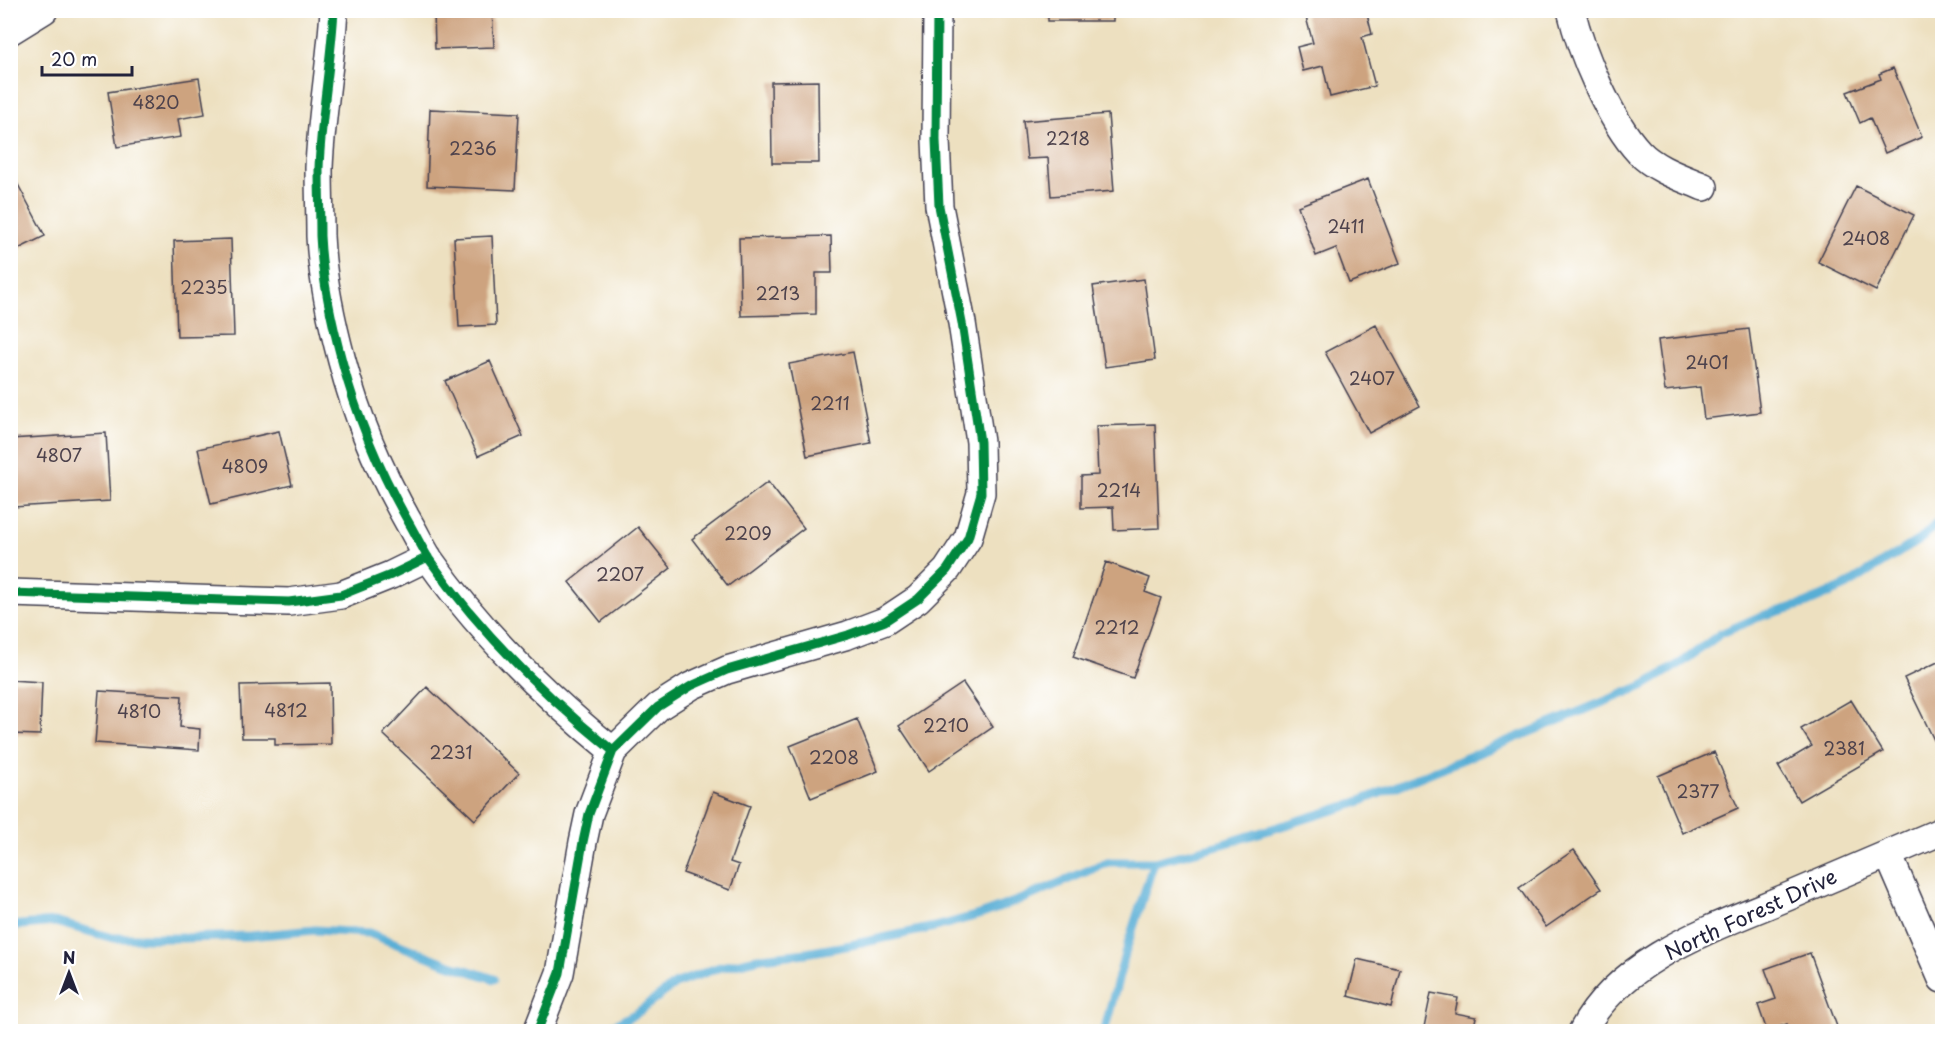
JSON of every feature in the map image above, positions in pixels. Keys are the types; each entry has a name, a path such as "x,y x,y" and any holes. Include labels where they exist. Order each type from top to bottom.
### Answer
{"street":[{"path":"10,31 44,10"},
{"path":"334,10 319,167 321,239 328,299 348,381 366,434 398,503 428,557 462,603 502,650 585,728 613,751"},
{"path":"537,1032 560,973 589,814 613,751 658,706 691,686 727,670 848,635 885,621 918,599 947,570 968,538 981,493 980,442 962,323 939,206 936,140 937,10"},
{"path":"1571,10 1600,90 1617,121 1640,153 1668,172 1704,187"},
{"path":"10,592 289,602 341,595 428,557"},
{"name":"North Forest Drive","path":"1582,1032 1590,1017 1612,991 1640,969 1674,948 1942,831"},
{"path":"1888,854 1942,979"}],"building":[{"path":"434,10 492,10 494,47 435,49"},
{"path":"1048,10 1113,10 1113,21 1048,21"},
{"path":"1304,10 1366,10 1372,34 1362,37 1375,86 1330,97 1323,66 1303,71 1297,47 1313,43"},
{"path":"1893,68 1922,137 1885,153 1870,118 1860,123 1847,92 1881,79 1879,74"},
{"path":"199,78 205,114 178,119 181,137 117,147 108,92"},
{"path":"818,81 819,163 772,163 771,82"},
{"path":"430,109 519,113 515,190 427,186"},
{"path":"1108,114 1114,191 1051,196 1048,158 1027,159 1023,121"},
{"path":"14,177 45,236 10,253 10,179"},
{"path":"1368,179 1400,263 1349,283 1336,248 1316,256 1298,206"},
{"path":"1856,186 1914,215 1876,291 1818,262"},
{"path":"492,236 496,325 459,327 454,238"},
{"path":"831,236 832,273 816,273 816,314 741,316 739,238"},
{"path":"231,239 234,336 177,337 174,241"},
{"path":"1144,279 1155,360 1105,367 1093,286"},
{"path":"1376,325 1420,406 1369,433 1325,352"},
{"path":"1749,329 1760,412 1704,419 1700,387 1665,391 1658,340"},
{"path":"853,352 871,443 807,456 789,364"},
{"path":"490,361 523,436 478,456 445,381"},
{"path":"1155,424 1159,528 1114,530 1113,507 1081,508 1081,476 1098,475 1096,426"},
{"path":"279,431 292,485 211,504 198,449"},
{"path":"106,433 110,501 13,507 10,439"},
{"path":"768,482 804,528 728,586 692,539"},
{"path":"638,527 671,568 601,622 569,582"},
{"path":"1106,562 1150,578 1145,592 1161,598 1133,678 1073,657"},
{"path":"1942,660 1942,738 1935,742 1904,678"},
{"path":"10,680 42,682 40,735 10,734"},
{"path":"330,683 331,744 275,745 275,738 242,738 240,685"},
{"path":"963,683 993,727 929,771 899,726"},
{"path":"427,687 519,773 475,820 383,734"},
{"path":"99,691 182,696 180,727 200,729 199,750 95,743"},
{"path":"1851,700 1883,752 1799,801 1778,766 1812,746 1801,729"},
{"path":"857,719 878,771 811,798 790,746"},
{"path":"1714,752 1738,808 1682,833 1658,776"},
{"path":"713,792 750,806 730,862 739,865 730,890 683,873"},
{"path":"1574,850 1601,889 1546,927 1519,888"},
{"path":"1810,953 1839,1032 1789,1032 1787,1024 1767,1031 1758,1005 1776,999 1765,969"},
{"path":"1357,959 1400,969 1391,1007 1348,996"},
{"path":"1431,993 1458,998 1455,1013 1476,1017 1473,1032 1423,1032"}],"waterway":[{"path":"588,1031 603,1031 637,1013 675,984 717,968 761,958 851,945 939,926 982,914 1025,898 1108,862 1154,862 1223,844 1353,804 1645,685 1684,661 1720,634 1761,616 1805,604 1846,586 1922,538 1942,518"},
{"path":"1104,1032 1126,950 1154,862"},
{"path":"10,926 55,922 113,938 250,936 315,930 369,933 445,963 494,979"}],"cycle path":[{"path":"334,10 319,168 321,252 334,330 362,424 398,504 426,555 449,586 514,661 562,708 613,751"},
{"path":"537,1032 560,973 589,814 613,751 658,707 691,686 727,670 848,635 885,621 918,599 947,570 968,538 981,493 980,442 962,323 939,206 936,140 937,10"},
{"path":"10,593 289,602 341,595 428,557"}]}
